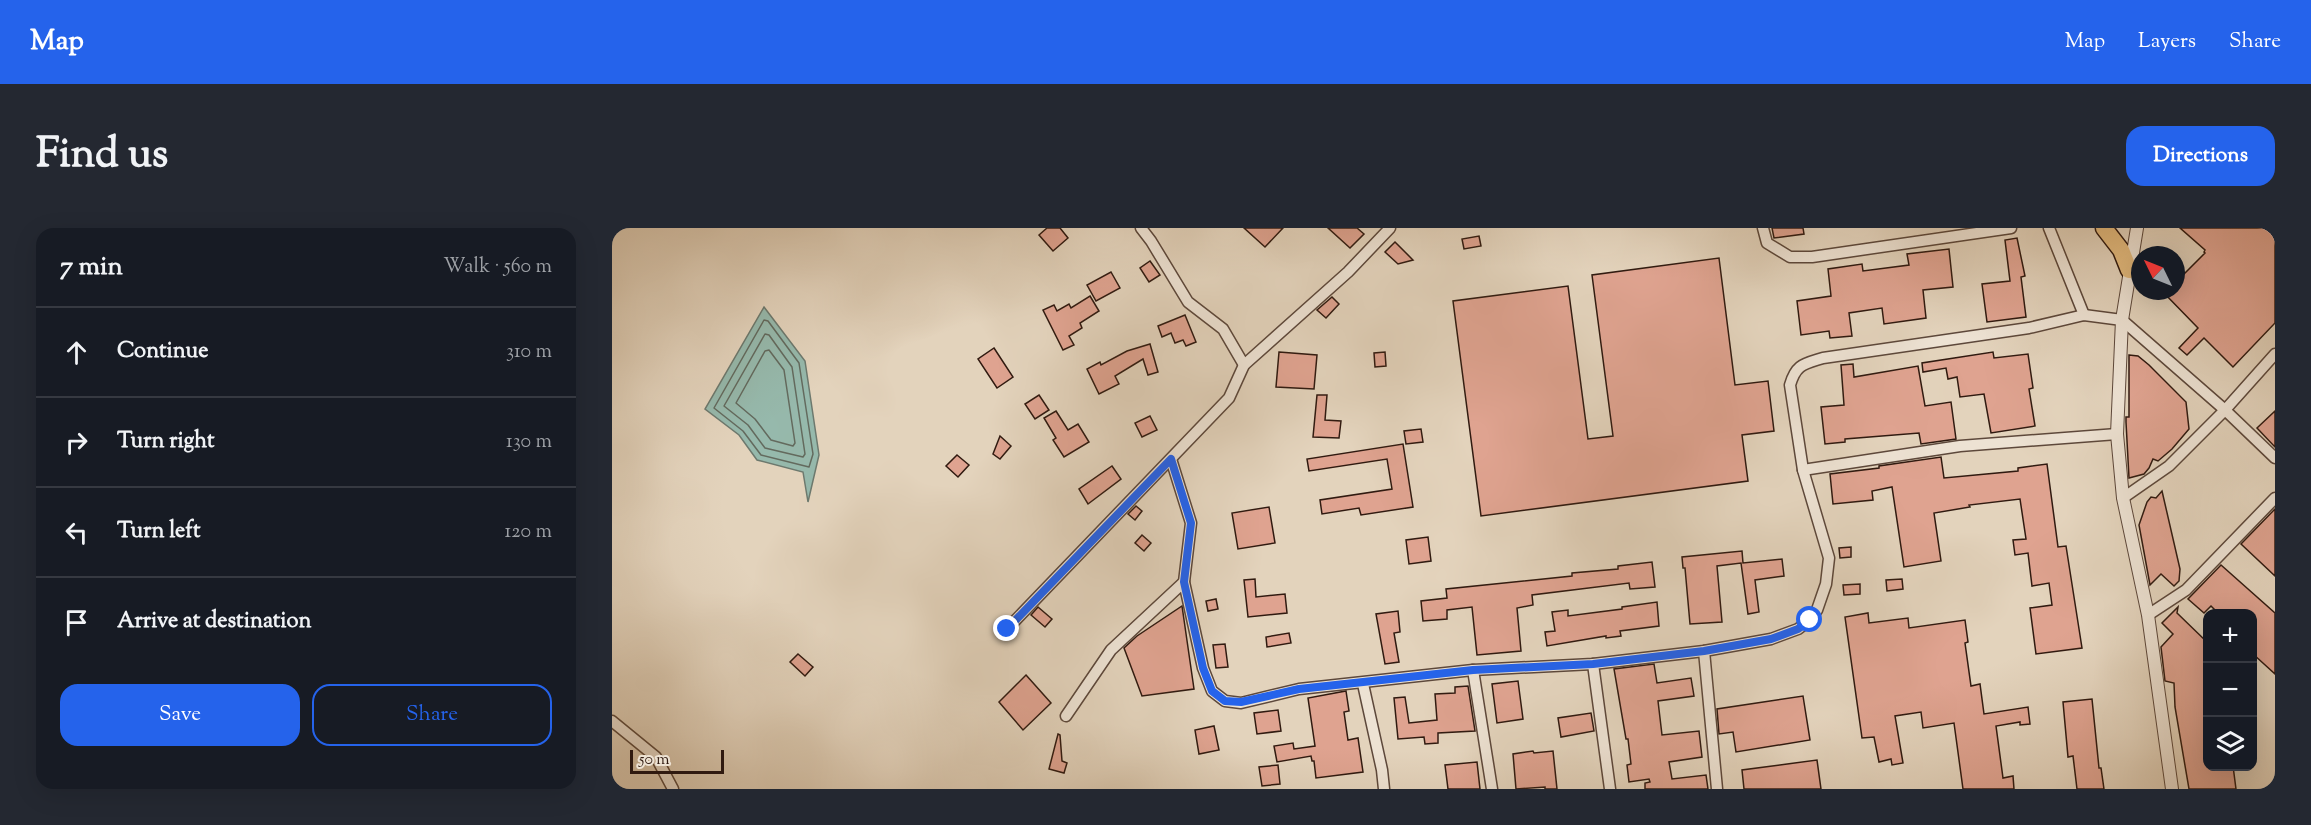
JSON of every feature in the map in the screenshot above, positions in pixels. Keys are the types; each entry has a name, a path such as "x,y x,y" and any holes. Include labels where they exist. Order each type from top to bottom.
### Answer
{"main road":[{"path":"2104,228 2121,250 2129,270"}],"street":[{"path":"1141,228 1188,302 1223,329 1244,364"},
{"path":"1007,629 1229,398 1244,364 1348,272 1390,228"},
{"path":"1763,228 1767,243 1790,257 1812,256 2011,228"},
{"path":"2049,228 2084,315"},
{"path":"2137,228 2122,320 2117,434 2123,498 2148,615 2172,789"},
{"path":"1171,459 1191,523 1184,582 1203,668 1212,691 1218,697 1225,701 1241,702 1299,689 1363,684 1473,670 1593,664 1704,651 1771,639 1798,629 1810,620 1817,610 1826,584 1829,558 1803,470 1790,384 1794,372 1801,365 1823,358 2029,328 2084,315 2122,320 2225,410 2275,458"},
{"path":"2123,498 2169,466 2225,410 2275,354"},
{"path":"1803,470 1960,446 2117,434"},
{"path":"2148,615 2186,590 2275,498"},
{"path":"1066,716 1111,650 1184,582"},
{"path":"1704,651 1717,789"},
{"path":"1593,664 1610,789"},
{"path":"1473,670 1492,789"},
{"path":"1363,684 1384,789"},
{"path":"612,721 656,757 673,789"}],"water":[{"path":"764,307 805,361 819,455 808,502 803,472 757,460 739,435 705,409"}],"building":[{"path":"1047,228 1060,228 1068,238 1053,251 1039,235"},
{"path":"1244,228 1283,228 1265,247"},
{"path":"1328,228 1357,228 1364,234 1350,248"},
{"path":"1772,228 1803,228 1804,234 1774,238"},
{"path":"2180,228 2275,228 2275,323 2233,367 2204,338 2187,355 2179,348 2198,328 2171,300 2185,300 2185,273 2205,253 2205,250"},
{"path":"1479,236 1481,246 1464,249 1462,239"},
{"path":"2017,238 2025,276 2021,277 2026,317 1987,322 1982,284 2010,281 2005,240"},
{"path":"1395,242 1413,260 1398,264 1385,252"},
{"path":"1949,249 1953,287 1923,290 1926,318 1884,324 1882,308 1849,313 1852,336 1830,338 1829,331 1801,335 1797,301 1831,296 1828,269 1862,264 1863,271 1909,265 1907,254"},
{"path":"1719,258 1735,385 1768,381 1774,431 1742,435 1748,481 1481,516 1453,301 1568,286 1588,439 1613,436 1592,275"},
{"path":"1150,261 1160,275 1149,282 1140,268"},
{"path":"1111,272 1120,288 1096,301 1087,285"},
{"path":"1090,296 1099,311 1080,323 1082,328 1069,336 1074,345 1063,350 1043,310 1054,305 1057,311 1069,304 1071,308"},
{"path":"1332,297 1339,304 1326,318 1317,310"},
{"path":"1185,315 1196,342 1186,346 1183,340 1175,343 1171,333 1162,337 1158,326"},
{"path":"1150,344 1158,372 1148,375 1143,359 1115,376 1119,384 1099,394 1087,369 1100,362 1101,365 1127,351"},
{"path":"994,348 1013,377 997,388 978,359"},
{"path":"1279,352 1317,355 1314,389 1276,387"},
{"path":"1385,352 1386,366 1375,367 1374,353"},
{"path":"1993,352 1994,358 2028,354 2033,388 2029,389 2035,426 1991,433 1984,394 1960,397 1957,377 1948,379 1946,368 1923,372 1922,363"},
{"path":"2129,355 2138,356 2149,365 2186,402 2189,429 2158,461 2153,459 2144,474 2129,478 2126,417 2129,417"},
{"path":"1853,364 1854,377 1918,366 1925,406 1951,402 1956,439 1921,444 1919,433 1845,439 1845,442 1825,444 1821,407 1844,405 1841,365"},
{"path":"1039,395 1049,410 1035,419 1025,404"},
{"path":"1317,395 1327,395 1325,420 1341,421 1339,438 1313,437"},
{"path":"1056,411 1068,430 1078,424 1089,442 1064,457 1053,440 1056,438 1044,418"},
{"path":"2275,411 2275,447 2257,428"},
{"path":"1150,416 1157,430 1142,437 1135,423"},
{"path":"1421,429 1423,442 1406,444 1404,431"},
{"path":"1000,436 1011,446 1000,459 993,454"},
{"path":"1403,444 1413,507 1361,515 1359,508 1322,514 1320,500 1392,489 1387,459 1309,471 1307,459"},
{"path":"957,455 969,465 958,477 946,466"},
{"path":"1941,457 1944,478 2018,471 2018,468 2047,464 2058,547 2066,546 2082,648 2036,654 2030,608 2052,605 2049,583 2032,586 2028,553 2015,555 2013,540 2026,539 2020,499 1969,505 1970,507 1934,513 1941,561 1904,567 1892,487 1872,491 1873,500 1833,504 1830,474"},
{"path":"1112,466 1121,479 1088,504 1079,489"},
{"path":"2162,491 2180,569 2179,581 2174,586 2161,574 2150,585 2139,525 2147,502 2151,497 2156,498"},
{"path":"1136,506 1142,511 1135,520 1128,514"},
{"path":"1269,507 1275,543 1238,549 1232,513"},
{"path":"2275,509 2275,576 2241,544"},
{"path":"1142,535 1151,543 1144,551 1135,543"},
{"path":"1428,537 1431,561 1409,564 1406,540"},
{"path":"1851,547 1851,557 1840,558 1839,548"},
{"path":"1742,551 1743,563 1782,559 1784,576 1755,580 1759,612 1748,614 1741,563 1717,566 1722,622 1690,624 1682,557"},
{"path":"1652,562 1655,587 1630,589 1629,583 1532,595 1533,605 1517,608 1521,651 1477,655 1472,607 1447,610 1447,619 1423,621 1421,601 1447,598 1446,589 1572,576 1572,573 1618,569 1618,566"},
{"path":"2221,565 2275,613 2275,674 2257,658 2257,609 2214,609 2211,606 2203,609 2203,612 2188,599"},
{"path":"1255,579 1256,597 1285,594 1287,613 1248,617 1244,580"},
{"path":"1902,579 1903,589 1887,591 1886,580"},
{"path":"1860,584 1860,594 1844,595 1843,585"},
{"path":"1216,599 1218,609 1208,611 1206,601"},
{"path":"1657,602 1659,626 1620,631 1621,636 1606,638 1606,636 1547,646 1545,632 1555,631 1552,612 1568,610 1568,616"},
{"path":"1182,606 1194,689 1142,696 1124,648 1137,636"},
{"path":"1038,607 1052,619 1045,627 1031,615"},
{"path":"2178,607 2177,613 2203,638 2203,771 2234,771 2236,789 2189,789 2175,707 2174,683 2165,681 2161,647 2173,634 2162,623"},
{"path":"1398,611 1400,632 1394,633 1399,662 1385,664 1376,614"},
{"path":"1868,613 1869,623 1908,618 1909,628 1965,620 1968,642 1965,643 1971,686 1980,684 1984,714 2028,707 2030,724 2020,725 2020,722 1996,726 2003,778 2013,776 2014,789 1963,789 1954,723 1923,728 1921,712 1895,716 1903,763 1892,765 1891,759 1879,762 1874,737 1862,738 1845,617"},
{"path":"1289,633 1291,643 1267,647 1266,637"},
{"path":"1225,644 1228,667 1216,668 1213,645"},
{"path":"798,654 813,667 805,676 790,662"},
{"path":"1654,664 1657,683 1691,678 1694,696 1658,701 1662,735 1699,731 1702,757 1669,762 1672,779 1706,775 1708,789 1645,789 1645,783 1650,782 1649,779 1629,782 1627,765 1631,764 1628,739 1626,739 1614,669"},
{"path":"1026,675 1051,703 1023,730 999,702"},
{"path":"1518,681 1523,719 1497,723 1492,684"},
{"path":"1468,686 1475,731 1438,733 1438,743 1425,744 1424,737 1398,739 1394,698 1405,697 1409,723 1437,720 1435,694 1455,693 1455,687"},
{"path":"1346,691 1349,711 1344,712 1348,740 1358,738 1363,772 1316,778 1314,761 1311,756 1277,762 1274,746 1293,743 1294,749 1315,746 1308,698"},
{"path":"1803,696 1810,740 1736,752 1733,732 1719,734 1717,709"},
{"path":"2092,699 2099,768 2101,768 2104,789 2077,789 2073,756 2068,757 2063,702"},
{"path":"1278,710 1281,731 1257,734 1254,713"},
{"path":"1591,713 1594,731 1561,737 1558,718"},
{"path":"1214,726 1219,750 1199,754 1195,730"},
{"path":"1058,734 1060,735 1062,761 1067,763 1064,773 1049,769"},
{"path":"1533,751 1534,753 1553,751 1557,789 1545,789 1545,787 1516,789 1513,754"},
{"path":"1817,760 1821,789 1744,789 1742,770"},
{"path":"1477,762 1480,789 1448,789 1445,765"},
{"path":"1278,765 1280,784 1262,786 1259,767"}],"route":[{"path":"1007,629 1171,459 1191,523 1184,582 1203,668 1212,691 1225,701 1241,702 1299,689 1363,684 1473,670 1593,664 1704,651 1771,639 1798,629 1810,620"}]}
